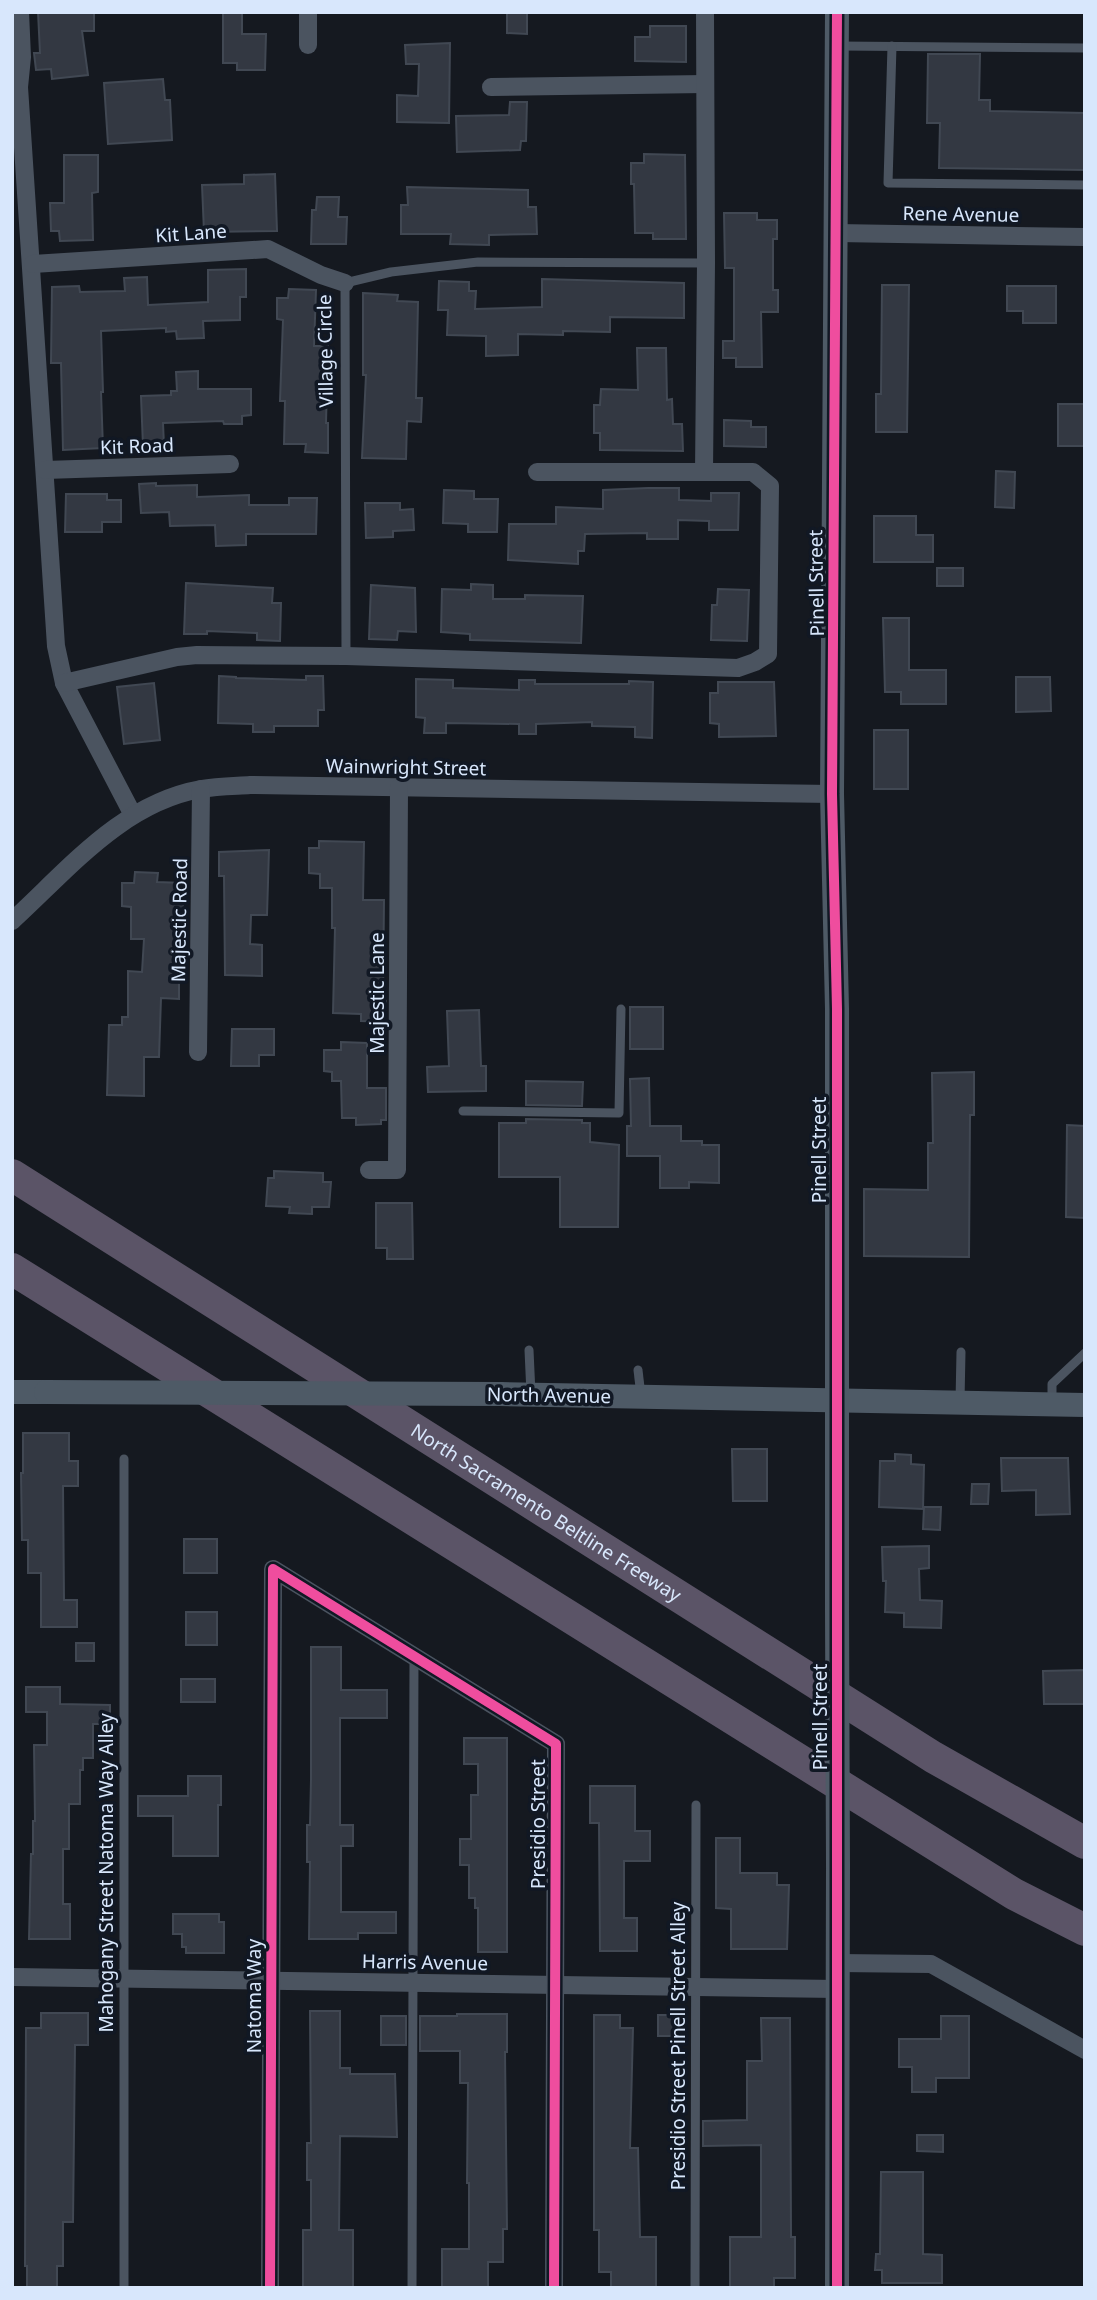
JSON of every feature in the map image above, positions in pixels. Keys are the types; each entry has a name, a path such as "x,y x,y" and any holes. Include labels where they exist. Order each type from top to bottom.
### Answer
{"highway":[{"name":"North Sacramento Beltline Freeway","path":"12,1175 923,1751 1085,1843"},
{"path":"12,1269 1014,1894 1085,1930"}],"street":[{"path":"20,12 22,57 16,83 33,264 56,646 64,683 133,815"},
{"path":"308,12 308,45"},
{"path":"704,471 705,12"},
{"name":"Pinell Street","path":"837,12 832,794 837,1010 837,2288"},
{"path":"491,87 705,84"},
{"name":"Rene Avenue","path":"837,233 1085,237"},
{"name":"Kit Lane","path":"33,264 268,249 321,275 345,283"},
{"name":"Kit Road","path":"45,470 230,464"},
{"path":"64,683 177,657 197,655 346,656 738,667 755,662 768,654 770,486 753,472 537,472"},
{"name":"Wainwright Street","path":"17,916 112,829 133,815 176,796 201,789 250,785 832,794"},
{"name":"Majestic Lane","path":"369,1170 397,1170 399,788"},
{"name":"Majestic Road","path":"198,1052 201,789"},
{"name":"North Avenue","path":"12,1392 531,1394 1052,1405 1084,1403"},
{"name":"Presidio Street","path":"273,1705 273,1569 556,1744 554,2288"},
{"name":"Natoma Way","path":"270,2288 273,1705"},
{"path":"838,1963 931,1964 1085,2050"},
{"name":"Harris Avenue","path":"12,1977 838,1989"}],"lane":[{"path":"837,46 1085,48"},
{"path":"892,46 888,183 1085,185"},
{"name":"Village Circle","path":"346,656 345,283 391,272 478,262 706,262"},
{"path":"463,1111 619,1114 621,1009"},
{"path":"529,1350 531,1394"},
{"path":"960,1403 961,1352"},
{"path":"1052,1405 1052,1384 1085,1353"},
{"path":"638,1370 641,1396"},
{"name":"Mahogany Street Natoma Way Alley","path":"124,1459 124,2288"},
{"path":"412,2288 414,1657"},
{"name":"Presidio Street Pinell Street Alley","path":"695,2288 696,1805"}],"building":[{"path":"38,12 94,12 94,31 82,31 88,75 52,79 51,69 36,70 34,53 40,53"},
{"path":"223,12 242,12 242,34 266,34 265,70 237,70 237,63 223,63"},
{"path":"507,12 527,12 527,34 507,33"},
{"path":"650,26 686,26 686,62 635,61 635,37 650,37"},
{"path":"450,43 449,123 397,122 397,95 418,96 419,64 406,64 405,45"},
{"path":"928,54 980,54 979,100 990,100 990,111 1085,113 1085,170 939,168 940,123 927,123"},
{"path":"163,79 165,100 170,100 172,140 108,144 104,83"},
{"path":"510,102 527,102 526,141 521,141 520,150 457,152 456,116 509,115"},
{"path":"644,154 685,155 686,239 653,239 653,233 635,233 631,163 644,163"},
{"path":"64,155 98,155 98,192 92,193 93,240 60,241 59,231 51,231 50,203 64,203"},
{"path":"275,174 277,231 204,232 202,185 244,184 244,175"},
{"path":"407,187 528,190 528,207 536,207 537,234 489,235 489,245 450,244 451,234 401,234 401,205 408,205"},
{"path":"317,197 339,197 338,217 347,217 346,244 311,244 312,210 316,210"},
{"path":"724,213 757,213 757,220 777,220 777,239 773,239 773,290 778,290 778,312 761,312 762,367 736,367 736,358 723,358 723,341 734,341 734,268 725,268"},
{"path":"246,269 246,297 240,297 240,320 203,321 204,338 177,339 176,331 166,332 166,328 101,331 103,448 63,450 61,363 51,363 52,287 79,286 80,292 125,291 124,278 147,277 148,305 208,302 208,270"},
{"path":"542,279 684,283 684,318 610,317 610,332 518,334 518,355 486,356 486,336 447,335 448,310 438,310 439,281 469,282 469,291 476,291 475,309 542,307"},
{"path":"882,285 909,285 907,432 876,432 876,394 881,394"},
{"path":"1007,286 1056,286 1056,323 1023,323 1023,311 1007,311"},
{"path":"289,289 316,290 314,346 328,346 328,453 305,452 306,444 284,444 285,401 280,401 283,320 277,319 277,298 288,298"},
{"path":"363,293 398,295 397,301 418,302 416,398 422,398 421,422 407,421 406,459 362,458 366,375 363,375"},
{"path":"637,348 666,348 667,400 672,399 673,424 682,424 683,451 600,450 600,433 594,433 594,405 600,405 601,389 638,390"},
{"path":"198,371 198,389 251,389 251,415 242,416 242,424 224,424 223,421 163,423 164,446 143,446 141,396 171,395 171,391 177,391 176,372"},
{"path":"1058,404 1085,404 1085,446 1058,446"},
{"path":"724,420 751,421 751,427 766,427 766,447 724,446"},
{"path":"996,471 1015,472 1014,508 995,507"},
{"path":"156,483 156,486 197,485 197,497 249,495 249,505 289,505 289,498 317,498 316,534 246,534 246,545 216,546 215,525 170,526 169,512 141,513 139,484"},
{"path":"679,488 679,500 711,501 711,493 739,493 738,530 709,530 709,521 678,520 678,539 647,539 647,533 585,534 584,551 578,551 578,564 508,560 509,524 556,524 556,507 603,509 603,490"},
{"path":"444,490 474,491 474,499 498,499 497,532 468,532 468,524 443,523"},
{"path":"66,494 107,494 107,500 121,500 121,522 102,522 102,532 65,532"},
{"path":"365,503 400,503 400,510 413,509 414,530 393,531 393,537 366,538"},
{"path":"874,516 916,516 916,535 933,535 933,562 874,562"},
{"path":"937,568 963,568 963,586 937,586"},
{"path":"186,583 273,588 272,603 281,603 280,641 257,640 257,633 207,631 207,634 184,634"},
{"path":"471,584 493,585 493,599 525,599 525,595 583,596 581,643 470,640 470,634 441,632 442,589 471,590"},
{"path":"371,585 415,588 416,632 398,631 397,640 369,639"},
{"path":"718,589 749,590 747,641 711,640 712,605 717,605"},
{"path":"883,618 909,618 909,670 946,670 946,704 901,704 901,692 885,692"},
{"path":"219,676 306,680 306,676 323,676 324,710 318,710 318,726 274,726 274,732 253,732 253,724 218,723"},
{"path":"1016,677 1050,677 1051,711 1016,712"},
{"path":"416,679 453,680 453,688 519,690 519,680 535,680 535,684 653,682 652,738 635,737 635,727 592,726 592,722 536,724 536,734 519,734 519,724 446,723 446,733 424,733 425,718 416,717"},
{"path":"718,682 774,682 776,736 719,737 719,724 710,723 710,693 718,693"},
{"path":"154,683 160,740 124,744 117,687"},
{"path":"874,730 908,730 908,789 874,789"},
{"path":"319,841 364,842 363,900 384,900 385,1022 361,1021 361,1014 333,1013 335,928 332,928 332,888 320,888 320,874 309,873 309,848 319,848"},
{"path":"269,850 267,915 251,915 250,944 262,945 262,976 225,975 224,876 219,876 219,852"},
{"path":"135,872 158,873 157,882 183,883 183,908 174,908 179,999 161,998 159,1057 144,1057 144,1096 107,1095 109,1025 122,1025 122,1017 128,1017 128,971 142,972 144,939 131,939 131,907 122,906 122,883 134,883"},
{"path":"630,1007 663,1007 663,1049 630,1049"},
{"path":"479,1010 481,1066 486,1066 486,1091 428,1092 427,1067 449,1066 447,1011"},
{"path":"232,1029 274,1029 274,1055 259,1055 259,1066 231,1066"},
{"path":"341,1042 367,1043 367,1088 386,1088 386,1120 381,1120 381,1124 356,1125 356,1118 342,1118 341,1081 332,1081 332,1072 324,1071 324,1050 341,1050"},
{"path":"974,1072 974,1115 970,1115 969,1257 864,1256 864,1189 928,1190 928,1143 933,1143 932,1073"},
{"path":"649,1078 650,1126 681,1126 681,1141 702,1141 702,1145 719,1145 719,1183 689,1182 689,1188 660,1188 660,1156 627,1156 627,1126 631,1126 630,1079"},
{"path":"526,1081 583,1082 582,1106 526,1105"},
{"path":"526,1119 582,1120 582,1123 590,1123 590,1142 619,1145 618,1227 560,1227 560,1177 499,1177 499,1123 526,1123"},
{"path":"1067,1125 1085,1126 1085,1218 1066,1217"},
{"path":"274,1171 323,1173 323,1182 331,1182 329,1207 312,1207 312,1214 289,1213 290,1207 266,1206 268,1178 274,1178"},
{"path":"376,1203 412,1203 413,1259 387,1259 387,1248 376,1248"},
{"path":"23,1433 69,1433 69,1461 78,1461 78,1486 63,1486 64,1600 77,1600 77,1627 41,1627 41,1573 28,1573 28,1540 22,1540"},
{"path":"732,1449 767,1449 767,1501 733,1501"},
{"path":"895,1454 911,1455 911,1464 924,1465 923,1509 879,1507 880,1461 895,1461"},
{"path":"1001,1458 1068,1458 1070,1514 1036,1515 1036,1490 1002,1491"},
{"path":"972,1484 989,1484 988,1504 971,1504"},
{"path":"924,1507 941,1507 940,1530 923,1529"},
{"path":"184,1539 217,1539 217,1573 184,1573"},
{"path":"929,1546 929,1568 919,1569 920,1600 942,1601 941,1628 904,1627 904,1613 885,1612 886,1581 883,1581 882,1547"},
{"path":"186,1612 217,1612 217,1645 186,1645"},
{"path":"76,1643 94,1643 94,1661 76,1661"},
{"path":"311,1647 341,1647 341,1690 387,1690 387,1718 340,1718 340,1825 353,1825 353,1846 341,1846 341,1912 396,1912 396,1933 358,1933 358,1939 309,1939 310,1862 307,1862 307,1825 310,1825"},
{"path":"1085,1670 1085,1704 1044,1704 1043,1671"},
{"path":"181,1679 215,1679 215,1702 181,1702"},
{"path":"26,1687 60,1687 60,1704 110,1705 110,1724 93,1724 93,1758 83,1758 83,1770 80,1770 80,1804 69,1804 69,1849 63,1849 63,1904 70,1904 70,1939 29,1939 31,1854 35,1821 34,1745 47,1745 47,1712 26,1712"},
{"path":"464,1738 507,1738 507,1952 478,1952 478,1908 475,1908 475,1898 469,1898 469,1865 460,1865 460,1839 471,1839 471,1795 478,1795 478,1764 464,1764"},
{"path":"188,1776 221,1776 218,1856 173,1856 173,1816 138,1816 138,1796 188,1796"},
{"path":"590,1786 635,1786 635,1831 650,1831 650,1861 624,1861 624,1918 637,1918 637,1951 600,1951 599,1823 590,1823"},
{"path":"716,1838 740,1838 740,1873 777,1873 777,1885 789,1885 787,1949 731,1949 731,1909 716,1908"},
{"path":"173,1914 219,1914 219,1922 224,1922 224,1953 186,1953 186,1947 182,1947 182,1934 173,1934"},
{"path":"310,2011 340,2011 340,2068 350,2068 350,2074 395,2074 397,2137 340,2136 339,2230 353,2230 353,2288 303,2288 303,2230 311,2230 311,2180 307,2180 307,2143 311,2143"},
{"path":"41,2013 88,2013 88,2045 75,2045 73,2222 63,2222 63,2266 57,2266 57,2288 27,2288 25,2266 26,2028 41,2028"},
{"path":"507,2014 507,2229 503,2229 503,2262 488,2262 488,2288 442,2288 442,2249 469,2249 468,2083 460,2083 460,2051 420,2051 420,2016"},
{"path":"594,2015 620,2015 620,2028 633,2028 630,2148 638,2148 640,2237 656,2237 656,2288 611,2288 611,2272 599,2272 599,2230 594,2230"},
{"path":"658,2015 682,2015 682,2036 658,2036"},
{"path":"381,2016 406,2016 406,2045 381,2045"},
{"path":"941,2016 969,2016 969,2078 936,2078 936,2092 912,2092 912,2067 899,2067 899,2039 941,2039"},
{"path":"761,2018 790,2018 791,2237 795,2237 795,2278 774,2278 774,2288 730,2288 730,2237 761,2237 761,2145 703,2146 703,2121 747,2120 747,2061 762,2061"},
{"path":"917,2135 943,2135 943,2152 917,2151"},
{"path":"881,2172 923,2172 923,2254 942,2255 942,2283 882,2283 882,2270 875,2270 876,2254 880,2254"}],"cycle path":[{"path":"837,12 832,794 837,1009 837,2288"},
{"path":"270,2288 273,1569 556,1744 554,2288"}]}
